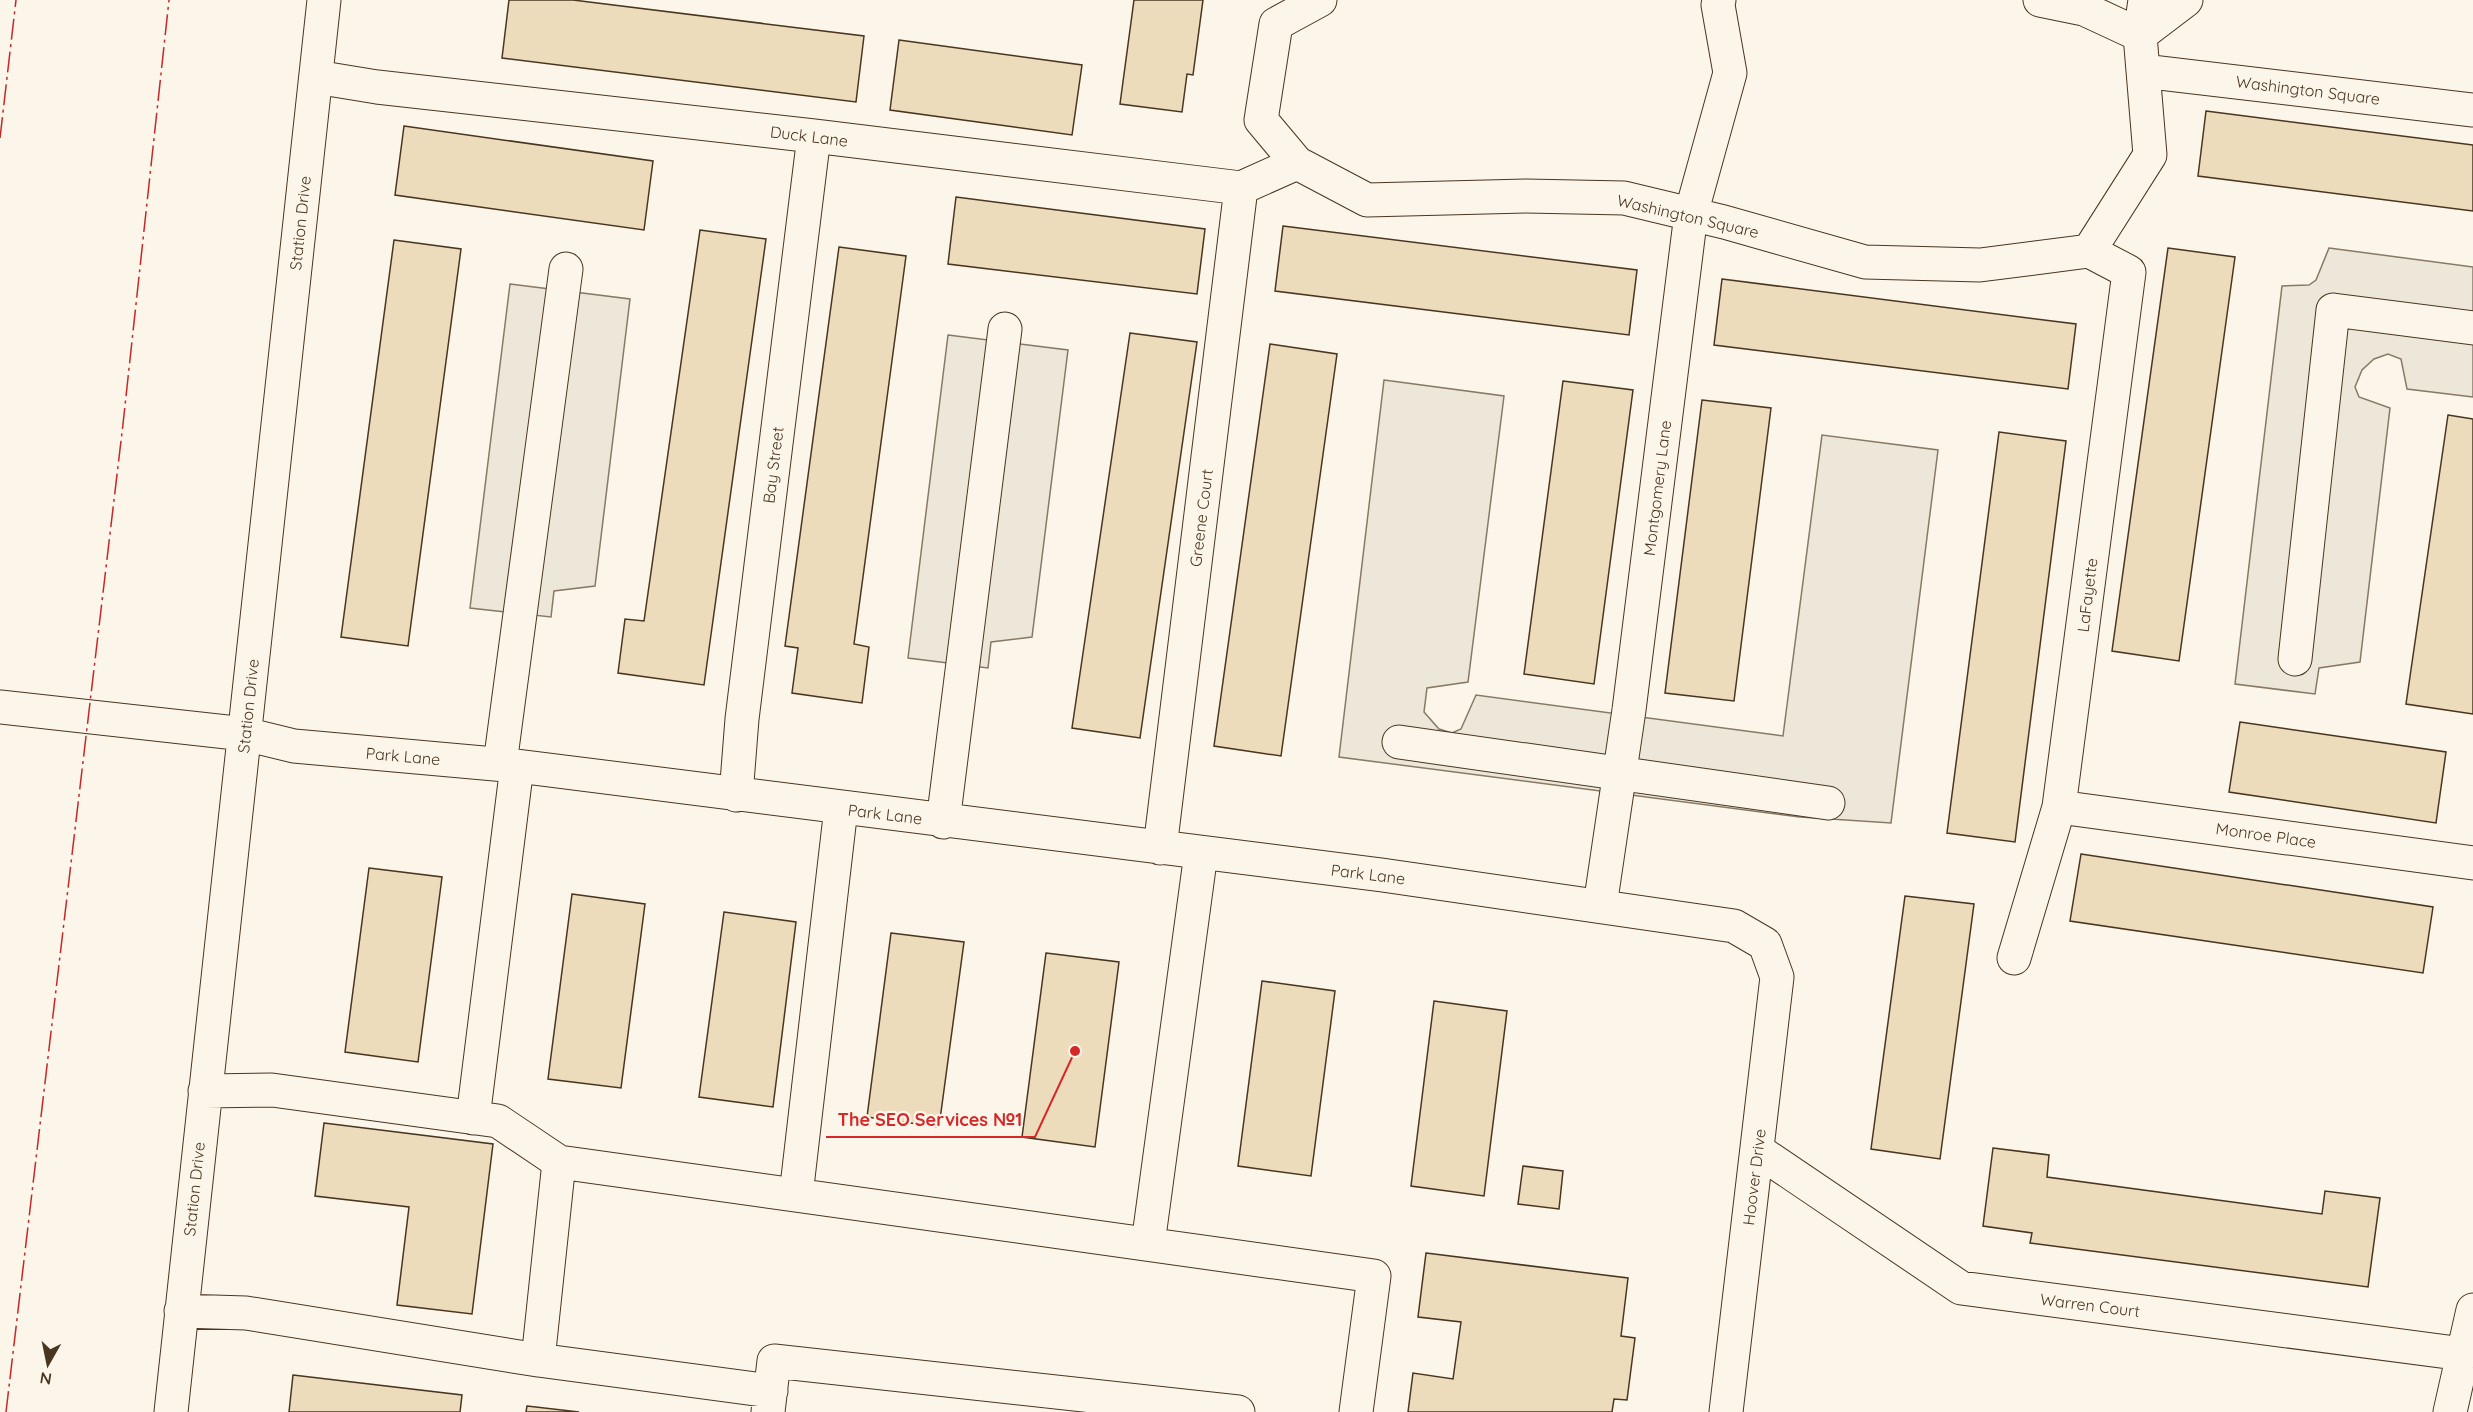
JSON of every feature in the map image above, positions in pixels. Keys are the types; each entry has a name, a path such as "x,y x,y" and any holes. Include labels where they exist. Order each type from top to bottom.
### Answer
{"street":[{"name":"Station Drive","path":"171,1412 324,0"},
{"name":"Washington Square","path":"1320,0 1278,12 1261,120 1298,163 1366,200 1526,196 1624,198 1865,262 1980,265 2089,251"},
{"name":"Montgomery Lane","path":"1600,906 1620,773 1691,214 1730,73 1719,0"},
{"path":"2040,0 2084,9 2140,35"},
{"path":"2089,251 2150,154 2140,35 2145,0"},
{"path":"2140,35 2186,0"},
{"name":"Washington Square","path":"2143,71 2473,110"},
{"name":"Duck Lane","path":"316,77 377,87 814,136 1241,188"},
{"name":"Bay Street","path":"736,795 742,719 814,136"},
{"path":"1241,188 1298,163"},
{"name":"Greene Court","path":"1160,848 1241,188"},
{"name":"LaFayette","path":"2014,958 2059,807 2129,272 2089,251"},
{"path":"473,1118 508,765 566,269"},
{"path":"2295,658 2333,310 2473,328"},
{"path":"943,822 1005,329"},
{"name":"Park Lane","path":"0,707 245,734 294,746 508,765 943,822 1382,875 1734,926 1766,944"},
{"path":"1399,742 1828,803"},
{"name":"Monroe Place","path":"2059,807 2473,863"},
{"path":"796,1195 841,808"},
{"path":"1148,1244 1201,854"},
{"name":"Hoover Drive","path":"1726,1412 1777,977 1766,944"},
{"path":"205,1091 272,1090 498,1121 559,1162 1374,1276 1356,1412"},
{"name":"Warren Court","path":"1757,1150 1961,1288 2463,1354"},
{"path":"538,1360 559,1162"},
{"path":"2450,1412 2473,1310"},
{"path":"181,1311 246,1313 538,1360 769,1401 774,1361 1129,1406 1238,1412"}],"shaded area":[{"path":"2329,248 2473,267 2473,397 2407,389 2401,359 2388,354 2374,359 2362,370 2355,387 2359,397 2390,408 2360,662 2319,668 2315,694 2235,684 2282,286 2309,285 2316,280"},
{"path":"510,284 630,299 595,586 554,591 551,617 470,608"},
{"path":"948,335 1068,350 1032,637 991,642 988,668 908,658"},
{"path":"1384,380 1504,396 1468,682 1427,688 1424,712 1439,729 1452,733 1461,729 1476,695 1783,736 1822,435 1938,450 1891,823 1800,817 1339,757"}],"building":[{"path":"509,0 573,0 864,36 856,102 502,58"},
{"path":"1134,0 1203,0 1193,75 1187,74 1182,112 1120,104"},
{"path":"899,40 1082,65 1072,135 890,110"},
{"path":"2206,111 2473,145 2473,211 2198,176"},
{"path":"404,126 653,161 644,230 395,195"},
{"path":"956,197 1205,229 1197,294 948,264"},
{"path":"1283,226 1637,270 1629,335 1275,291"},
{"path":"700,230 766,239 704,685 618,673 625,619 644,621"},
{"path":"394,240 461,249 408,646 341,637"},
{"path":"839,247 906,256 854,644 869,647 862,703 792,693 798,648 785,646"},
{"path":"2168,248 2235,257 2179,661 2112,651"},
{"path":"1722,279 2076,324 2068,389 1714,345"},
{"path":"1130,333 1197,342 1140,738 1072,728"},
{"path":"1270,344 1337,354 1281,756 1214,746"},
{"path":"1563,381 1633,390 1594,684 1524,674"},
{"path":"1702,400 1771,408 1734,701 1665,693"},
{"path":"2448,415 2473,419 2473,714 2406,704"},
{"path":"1999,432 2066,441 2015,842 1947,833"},
{"path":"2240,722 2446,752 2436,823 2229,792"},
{"path":"2081,854 2433,907 2423,973 2070,921"},
{"path":"369,868 442,877 418,1062 345,1052"},
{"path":"572,894 645,904 621,1088 548,1079"},
{"path":"1905,896 1974,904 1940,1159 1871,1149"},
{"path":"724,912 796,922 773,1107 699,1097"},
{"path":"891,933 964,942 939,1127 867,1117"},
{"path":"1046,953 1119,962 1095,1147 1022,1137"},
{"path":"1262,981 1335,991 1311,1176 1238,1166"},
{"path":"1434,1001 1507,1011 1484,1196 1411,1186"},
{"path":"324,1123 493,1144 472,1314 397,1305 409,1207 315,1196"},
{"path":"1993,1148 2049,1155 2047,1177 2322,1214 2325,1191 2380,1198 2368,1287 2030,1243 2032,1233 1983,1226"},
{"path":"1523,1166 1563,1171 1559,1209 1518,1204"},
{"path":"1426,1253 1628,1278 1621,1336 1635,1338 1627,1400 1614,1399 1612,1412 1408,1412 1413,1373 1453,1379 1461,1322 1418,1317"},
{"path":"293,1375 462,1395 460,1412 289,1412"},
{"path":"527,1406 579,1412 526,1412"}],"power":[{"path":"0,138 16,0"},
{"path":"6,1412 123,424 169,0"}],"place":[{"name":"The SEO Services №1","path":"1075,1051"}]}
